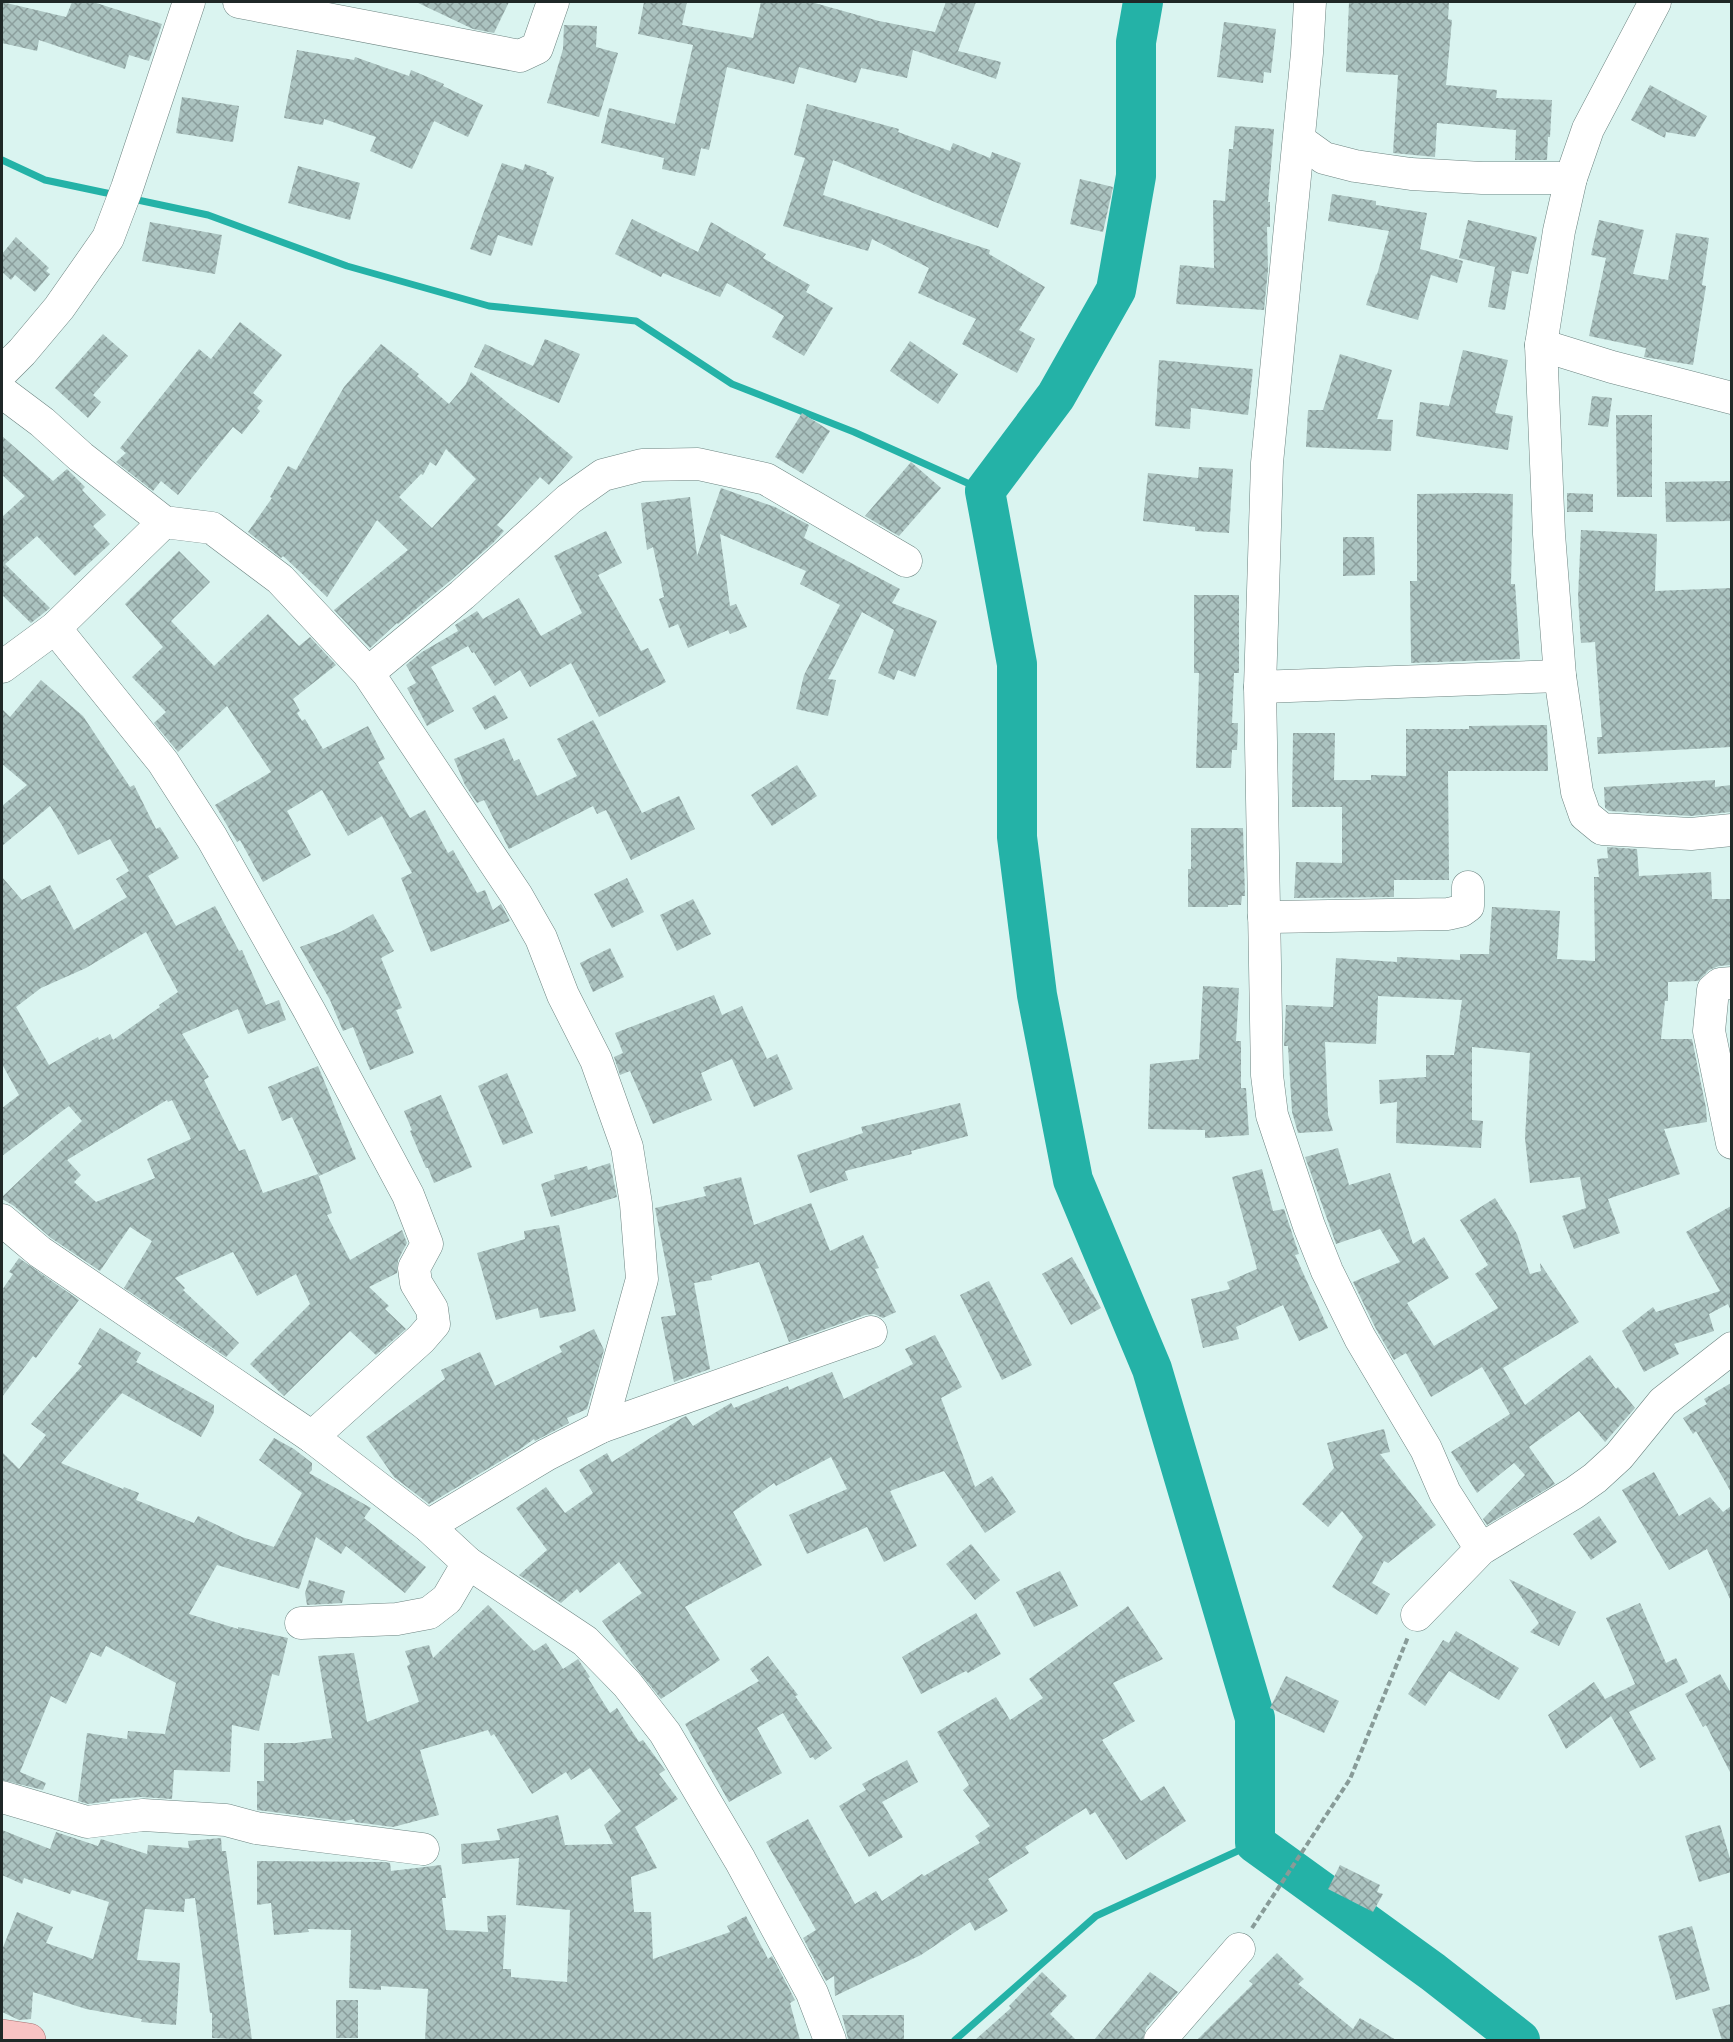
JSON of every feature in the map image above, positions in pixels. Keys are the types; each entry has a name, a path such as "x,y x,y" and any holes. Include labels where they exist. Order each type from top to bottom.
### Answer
{"main road":[{"path":"2,2036 29,2040"}],"street":[{"path":"2,372 59,309 108,238 189,2"},
{"path":"239,2 520,56 537,48 552,2"},
{"path":"1310,2 1299,140 1267,463 1260,687 1267,1075 1272,1115 1309,1226 1327,1270 1360,1338 1426,1449 1445,1493 1481,1549"},
{"path":"1655,2 1588,129 1571,178 1559,231 1541,345 1549,534 1560,676 1577,792 1585,815 1602,829 1691,834 1731,830"},
{"path":"1299,140 1323,158 1354,166 1389,171 1482,178 1571,178"},
{"path":"1541,345 1612,367 1731,398"},
{"path":"2,392 164,522 212,528 280,579 368,674 517,896 541,938 563,995 596,1060 627,1147 636,1204 642,1280 601,1427"},
{"path":"368,674 462,595 569,499 603,475 642,465 698,464 765,479 906,561"},
{"path":"2,667 55,628 164,522"},
{"path":"55,628 163,762 212,838 408,1195 424,1233 427,1244 414,1268 416,1283 432,1309 434,1324 421,1339 312,1437"},
{"path":"1260,687 1560,676"},
{"path":"1264,917 1448,914 1461,911 1468,906 1468,887"},
{"path":"1731,984 1720,984 1713,990 1708,1031 1731,1143"},
{"path":"2,1220 40,1252 312,1437 428,1526 468,1563 585,1641 627,1684 665,1733 740,1860 812,1993 830,2040"},
{"path":"428,1526 546,1455 601,1427 871,1332"},
{"path":"1417,1615 1481,1549 1595,1478 1619,1456 1664,1402 1731,1348"},
{"path":"301,1623 397,1619 429,1613 447,1599 468,1563"},
{"path":"2,1797 87,1822 143,1815 226,1820 256,1828 423,1849"},
{"path":"1160,2040 1239,1949"}],"path":[{"path":"1239,1949 1350,1779 1417,1615"}],"building":[{"path":"2,2 66,17 72,2 93,2 162,24 149,61 129,55 125,69 39,40 37,51 2,43"},
{"path":"416,2 509,2 494,33 473,29"},
{"path":"644,2 687,2 682,25 753,38 761,2 811,2 879,21 935,32 946,2 976,2 958,51 1001,62 996,79 913,50 907,78 861,68 856,83 799,67 794,84 727,67 709,150 701,148 695,176 662,169 664,158 601,143 609,108 675,124 693,45 638,34"},
{"path":"1349,2 1449,3 1448,19 1452,20 1446,85 1497,90 1496,98 1552,100 1547,160 1515,160 1516,130 1437,123 1435,157 1393,153 1398,75 1346,72"},
{"path":"1224,22 1276,29 1271,73 1264,72 1263,83 1217,77"},
{"path":"564,25 597,26 596,47 618,53 599,117 547,103 563,49"},
{"path":"297,50 354,60 355,57 409,76 411,70 444,84 443,86 483,105 468,137 434,121 412,169 370,151 376,137 324,119 323,125 284,118"},
{"path":"1650,85 1707,116 1695,137 1666,132 1665,138 1631,120"},
{"path":"182,97 239,106 233,142 176,133"},
{"path":"807,104 899,129 898,132 950,151 953,143 990,158 992,152 1021,163 998,228 833,160 823,195 990,250 989,254 1045,287 1019,330 1035,339 1017,373 962,344 976,319 918,293 929,268 872,239 868,251 783,226 805,158 794,155"},
{"path":"1235,126 1274,129 1268,202 1270,202 1270,227 1267,227 1268,270 1264,310 1176,304 1180,265 1214,268 1213,200 1225,201 1229,149 1233,149"},
{"path":"502,163 523,170 525,164 554,177 532,246 498,235 491,256 470,249"},
{"path":"298,166 360,183 350,220 288,203"},
{"path":"1080,179 1113,187 1103,232 1070,224"},
{"path":"1332,194 1376,201 1376,205 1427,213 1420,249 1463,261 1457,283 1431,275 1418,320 1366,305 1389,231 1328,221"},
{"path":"632,219 698,252 711,222 766,254 763,258 810,285 806,292 833,308 804,356 772,337 784,316 727,283 720,297 663,273 661,277 615,254"},
{"path":"1468,220 1537,237 1528,274 1512,271 1505,310 1488,307 1495,267 1459,258"},
{"path":"1599,220 1644,230 1633,274 1668,280 1676,233 1709,238 1702,285 1706,286 1693,365 1644,357 1646,348 1589,336 1606,258 1591,255"},
{"path":"150,222 222,235 215,274 142,261"},
{"path":"16,237 49,268 46,271 50,274 35,292 15,275 11,280 2,272 2,254"},
{"path":"240,322 282,355 253,393 263,401 257,408 260,411 242,434 233,427 178,495 161,481 153,491 116,462 126,453 120,448 199,349 211,359"},
{"path":"103,334 128,356 93,395 101,402 88,418 55,388"},
{"path":"545,339 580,354 559,403 474,367 485,344 533,366"},
{"path":"910,341 958,374 938,404 890,371"},
{"path":"381,344 419,374 417,376 449,404 466,384 471,372 573,457 549,485 540,477 497,525 504,531 493,543 370,648 334,610 408,550 377,520 327,597 283,556 281,558 248,532 272,498 270,497 288,466 296,470 344,387","holes":["446,449 476,479 432,528 399,497 421,474 423,475 430,462 436,466"]},
{"path":"1463,350 1508,360 1495,413 1513,416 1508,450 1416,436 1420,402 1449,406"},
{"path":"1340,354 1392,370 1377,419 1393,420 1391,451 1306,447 1308,410 1323,410"},
{"path":"1159,360 1253,369 1248,415 1191,408 1190,429 1155,426"},
{"path":"1592,396 1612,398 1608,427 1588,425"},
{"path":"802,413 830,431 803,474 775,457"},
{"path":"1616,415 1652,415 1652,497 1617,497"},
{"path":"2,436 53,481 67,469 85,487 82,490 106,515 93,526 110,544 75,576 37,536 5,564 50,608 31,623 2,595 2,517 25,496 2,475"},
{"path":"911,462 941,488 899,536 865,516"},
{"path":"1199,467 1233,469 1229,533 1195,531 1195,527 1143,521 1148,473 1198,478"},
{"path":"1731,481 1731,521 1666,522 1665,482"},
{"path":"721,488 775,507 809,525 804,538 900,589 892,603 937,621 915,677 898,670 894,680 878,673 894,630 862,612 828,679 836,680 828,716 796,709 804,675 840,605 800,584 806,571 720,534 730,606 736,604 747,627 730,634 728,630 688,648 678,624 669,628 659,599 664,597 653,547 647,550 641,503 690,497 697,556"},
{"path":"1567,493 1593,494 1593,512 1567,512"},
{"path":"1417,494 1513,494 1511,584 1515,584 1520,659 1411,663 1410,581 1417,581"},
{"path":"1581,530 1657,534 1655,591 1731,588 1731,747 1598,754 1597,737 1602,737 1595,642 1581,643 1578,597"},
{"path":"606,531 622,563 598,575 641,651 648,648 666,682 599,717 571,663 530,687 520,670 495,686 468,646 431,667 454,711 427,726 407,688 416,683 406,665 422,652 458,631 455,625 477,611 483,619 519,598 541,636 582,613 554,556"},
{"path":"1343,537 1374,537 1375,575 1343,576"},
{"path":"179,551 210,582 171,621 214,666 268,614 299,646 310,637 336,665 293,699 300,711 297,713 302,721 305,719 323,749 368,726 385,759 378,762 410,818 425,810 448,853 453,850 477,893 485,890 493,910 501,904 510,921 431,952 401,878 412,873 382,816 348,836 322,790 287,811 311,855 263,882 240,840 237,842 215,805 271,772 227,706 178,752 154,723 166,712 132,677 163,647 125,604"},
{"path":"1194,595 1239,595 1239,673 1234,673 1232,723 1238,723 1237,750 1232,750 1231,768 1196,768 1199,673 1194,673"},
{"path":"41,680 83,716 130,787 134,785 156,829 160,827 179,858 148,876 176,926 215,906 239,951 242,950 266,1005 279,1000 286,1020 248,1034 238,1009 182,1034 209,1077 204,1080 239,1151 245,1149 263,1193 318,1174 332,1213 327,1215 350,1260 402,1230 407,1243 398,1260 397,1273 369,1287 389,1306 385,1309 406,1329 376,1355 350,1331 284,1396 250,1364 310,1304 296,1274 257,1296 233,1252 175,1278 185,1288 183,1290 239,1343 226,1357 124,1288 152,1241 130,1227 100,1271 51,1238 14,1206 2,1199 82,1121 69,1106 2,1156 2,1108 19,1095 2,1064 2,877 22,900 50,885 74,930 127,897 116,879 129,871 110,839 78,855 50,806 2,846 2,806 27,785 2,764 2,709 10,717","holes":["146,932 178,992 113,1040 110,1034 99,1040 98,1037 49,1065 16,1007 41,988 86,968","167,1100 168,1102 172,1100 191,1139 147,1159 155,1178 96,1202 74,1182 81,1175 67,1160"]},
{"path":"495,695 508,718 485,730 472,708"},
{"path":"593,720 642,813 679,796 695,829 631,860 606,810 597,814 593,806 509,849 484,800 477,803 465,785 454,759 504,738 514,761 519,759 537,796 577,776 557,739"},
{"path":"1547,725 1548,771 1448,771 1449,880 1394,880 1394,897 1294,898 1296,862 1342,863 1342,807 1292,807 1293,733 1335,733 1334,780 1371,780 1371,775 1406,776 1406,729"},
{"path":"797,765 817,796 772,826 751,795"},
{"path":"1715,780 1715,787 1731,785 1731,812 1691,816 1609,811 1605,808 1604,787"},
{"path":"1191,828 1243,828 1245,896 1242,896 1241,905 1188,907"},
{"path":"1607,847 1637,849 1639,876 1711,872 1712,899 1731,899 1731,965 1709,970 1698,981 1668,982 1668,1001 1665,1001 1661,1039 1692,1039 1707,1122 1664,1129 1680,1174 1608,1199 1620,1233 1574,1249 1562,1216 1586,1208 1580,1177 1530,1183 1525,1138 1530,1053 1472,1047 1472,1120 1483,1121 1481,1148 1396,1143 1397,1102 1380,1104 1379,1080 1426,1077 1426,1055 1454,1055 1462,1000 1378,996 1376,1044 1325,1042 1328,1115 1333,1131 1298,1133 1292,1112 1288,1046 1284,1046 1286,1005 1333,1007 1336,958 1397,962 1397,957 1460,960 1460,954 1489,954 1492,907 1560,911 1557,959 1595,961 1594,877 1599,877 1597,859 1608,858"},
{"path":"627,878 644,912 612,928 594,894"},
{"path":"693,899 711,934 677,951 660,915"},
{"path":"373,914 394,951 381,958 402,1008 396,1010 414,1053 370,1070 353,1027 343,1031 330,1000 300,947 340,932"},
{"path":"610,948 624,977 593,992 580,963"},
{"path":"1203,986 1239,988 1236,1041 1241,1041 1241,1088 1246,1088 1249,1135 1205,1138 1205,1130 1148,1129 1150,1064 1199,1059"},
{"path":"714,995 722,1015 742,1006 767,1059 777,1054 793,1089 754,1107 732,1059 701,1073 712,1100 653,1124 630,1071 620,1075 614,1057 623,1053 615,1033"},
{"path":"318,1066 356,1159 319,1176 292,1117 282,1121 268,1087"},
{"path":"507,1073 533,1133 503,1145 478,1086"},
{"path":"441,1095 472,1167 434,1183 410,1131 412,1130 404,1111"},
{"path":"960,1103 968,1136 911,1151 912,1154 845,1171 848,1180 810,1193 797,1155 863,1133 861,1127"},
{"path":"1338,1148 1349,1185 1390,1173 1413,1244 1424,1237 1449,1278 1407,1303 1434,1346 1498,1308 1475,1274 1488,1265 1460,1220 1495,1198 1517,1234 1530,1274 1541,1271 1540,1263 1579,1322 1503,1368 1525,1405 1590,1355 1616,1389 1618,1387 1635,1408 1605,1442 1579,1411 1529,1447 1555,1484 1487,1525 1483,1519 1525,1475 1514,1463 1477,1493 1451,1452 1510,1414 1482,1367 1431,1397 1406,1353 1394,1360 1353,1282 1400,1262 1380,1229 1336,1244 1305,1157"},
{"path":"610,1163 617,1197 551,1217 541,1184 555,1179 554,1175 587,1166 588,1170"},
{"path":"1262,1169 1273,1211 1284,1209 1299,1254 1295,1255 1328,1328 1299,1341 1283,1305 1236,1327 1239,1339 1203,1348 1191,1299 1230,1289 1227,1282 1257,1269 1232,1177"},
{"path":"741,1177 754,1225 811,1203 830,1251 863,1235 879,1268 875,1269 896,1312 883,1318 874,1314 865,1315 789,1342 759,1262 711,1276 712,1280 694,1283 710,1369 674,1382 661,1317 676,1315 655,1208 706,1196 703,1187"},
{"path":"1731,1206 1731,1311 1728,1304 1709,1314 1714,1331 1674,1344 1679,1354 1644,1372 1622,1331 1653,1307 1656,1312 1720,1291 1686,1232"},
{"path":"559,1225 576,1311 540,1318 538,1308 496,1320 477,1253 525,1239 524,1231"},
{"path":"1072,1257 1101,1308 1071,1325 1042,1274"},
{"path":"19,1258 79,1300 36,1358 33,1356 2,1397 2,1290 13,1274 9,1272"},
{"path":"989,1281 1032,1365 1002,1380 960,1295"},
{"path":"100,1328 141,1353 136,1362 214,1405 214,1412 201,1437 122,1393 61,1463 123,1489 124,1487 139,1493 136,1500 194,1523 198,1516 242,1537 274,1547 302,1493 259,1460 274,1438 294,1449 312,1463 312,1470 309,1473 371,1508 364,1518 426,1567 405,1593 346,1546 341,1554 316,1537 299,1589 217,1565 189,1614 238,1629 238,1627 288,1638 279,1676 272,1674 259,1731 232,1725 230,1772 174,1770 172,1799 141,1797 110,1799 110,1801 88,1804 78,1801 87,1733 127,1739 128,1731 165,1734 176,1683 106,1646 101,1657 91,1652 66,1704 51,1696 20,1772 46,1783 43,1790 2,1780 2,1452 19,1469 46,1435 31,1424 82,1366 78,1364"},
{"path":"594,1329 604,1350 587,1409 567,1418 569,1423 535,1441 534,1439 429,1504 394,1477 366,1437 445,1379 441,1370 480,1352 495,1386 562,1352 559,1346"},
{"path":"935,1335 962,1387 941,1398 975,1487 992,1476 1016,1512 985,1533 944,1471 890,1491 917,1546 884,1562 867,1527 807,1554 789,1515 847,1489 831,1457 776,1486 774,1483 733,1512 762,1565 685,1607 720,1660 661,1699 602,1621 642,1593 619,1562 580,1593 577,1589 561,1603 519,1575 547,1550 516,1508 546,1487 565,1513 593,1493 579,1470 607,1453 612,1462 686,1416 693,1426 731,1403 734,1408 788,1386 789,1390 832,1372 844,1399 913,1364 905,1349"},
{"path":"1731,1383 1731,1492 1696,1431 1693,1434 1683,1418 1707,1404 1704,1399"},
{"path":"1384,1429 1390,1452 1380,1454 1436,1525 1388,1563 1384,1561 1372,1583 1390,1594 1377,1615 1332,1587 1363,1537 1342,1511 1328,1527 1302,1504 1334,1468 1327,1443"},
{"path":"1654,1472 1679,1516 1710,1497 1723,1512 1731,1506 1731,1601 1707,1549 1669,1570 1622,1490"},
{"path":"1599,1516 1617,1542 1591,1560 1573,1534"},
{"path":"971,1544 1000,1580 975,1600 946,1564"},
{"path":"1060,1571 1078,1606 1034,1627 1016,1592"},
{"path":"1509,1579 1576,1612 1559,1646 1530,1632 1539,1623"},
{"path":"309,1580 345,1591 342,1603 307,1605 305,1593"},
{"path":"1640,1603 1666,1663 1676,1658 1688,1682 1629,1712 1656,1759 1640,1768 1611,1716 1566,1749 1548,1715 1594,1682 1605,1699 1635,1684 1606,1618"},
{"path":"488,1605 534,1651 546,1643 563,1669 578,1659 610,1713 617,1708 639,1742 643,1740 665,1770 659,1774 678,1799 635,1827 657,1868 631,1877 634,1912 651,1912 653,1959 730,1932 727,1926 746,1916 768,1959 772,1956 795,2000 790,2003 800,2040 425,2040 428,1989 381,1986 381,1990 349,1988 351,1930 308,1929 309,1932 274,1935 271,1903 257,1905 257,1861 385,1862 390,1863 391,1871 441,1865 446,1898 442,1898 446,1930 488,1932 487,1916 506,1915 503,1969 511,1969 511,1977 567,1982 570,1910 516,1905 519,1858 462,1864 461,1844 500,1840 497,1829 558,1815 565,1845 613,1844 604,1825 621,1811 590,1768 571,1780 566,1772 532,1794 494,1734 491,1736 488,1730 420,1750 439,1815 393,1827 355,1822 354,1819 344,1821 257,1810 257,1781 264,1781 264,1743 296,1743 332,1738 318,1656 354,1653 367,1722 419,1702 407,1666 410,1664 405,1651 429,1645 433,1658"},
{"path":"1128,1606 1163,1659 1113,1683 1135,1721 1102,1740 1141,1801 1164,1786 1186,1821 1126,1860 1095,1812 1090,1815 1086,1808 1025,1847 1029,1853 988,1879 1008,1911 975,1931 970,1922 921,1955 835,1996 834,1976 826,1981 803,1938 816,1930 766,1842 808,1819 855,1904 876,1891 882,1901 922,1874 924,1876 980,1843 975,1836 990,1826 963,1790 969,1785 937,1732 996,1697 1010,1720 1043,1698 1029,1679"},
{"path":"976,1613 1001,1654 968,1673 966,1671 921,1694 902,1657"},
{"path":"1456,1631 1519,1668 1499,1700 1449,1671 1425,1706 1408,1694 1443,1640 1449,1643"},
{"path":"768,1656 798,1695 795,1696 832,1748 815,1760 813,1757 810,1758 783,1713 757,1728 782,1773 729,1802 685,1724 759,1681 750,1669"},
{"path":"1720,1674 1731,1693 1731,1774 1706,1725 1703,1727 1685,1694"},
{"path":"1286,1676 1339,1701 1324,1733 1270,1708"},
{"path":"907,1760 918,1782 882,1802 903,1837 869,1857 839,1806 866,1790 862,1784"},
{"path":"1720,1825 1731,1862 1731,1872 1699,1882 1685,1836"},
{"path":"2,1830 50,1849 56,1832 98,1846 101,1839 147,1854 148,1845 189,1848 188,1841 221,1838 222,1851 226,1851 252,2040 212,2038 212,2013 210,2013 195,1898 185,1899 184,1912 145,1909 137,1960 180,1963 176,2025 141,2022 142,2019 86,2009 33,1992 31,2019 19,2020 2,2012 2,1950 17,1912 53,1927 46,1943 93,1959 109,1902 72,1890 70,1894 24,1878 22,1884 2,1875"},
{"path":"1340,1865 1380,1885 1377,1892 1383,1894 1373,1912 1328,1889"},
{"path":"1692,1926 1710,1990 1676,2000 1658,1936"},
{"path":"1277,1953 1304,1979 1298,1984 1353,2029 1360,2018 1396,2040 1197,2040 1253,1984 1249,1981"},
{"path":"1042,1972 1067,1996 1050,2014 1076,2040 975,2040 1011,2008 1009,2006"},
{"path":"1150,1972 1178,1992 1146,2028 1143,2040 1094,2040"},
{"path":"336,2000 358,2000 358,2038 336,2038"},
{"path":"1731,2004 1731,2040 1722,2040 1712,2009"},
{"path":"842,2015 904,2015 904,2040 848,2039"}],"waterway":[{"path":"1143,2 1136,42 1136,176 1116,290 1056,396 985,491 1017,664 1017,837 1037,995 1073,1180 1152,1369 1255,1718 1255,1843 1433,1972 1520,2040"},
{"path":"2,160 45,180 116,195"},
{"path":"133,199 208,215 347,266 489,306 636,321 732,384 854,432 985,491"},
{"path":"955,2040 1096,1916 1255,1843"}]}
